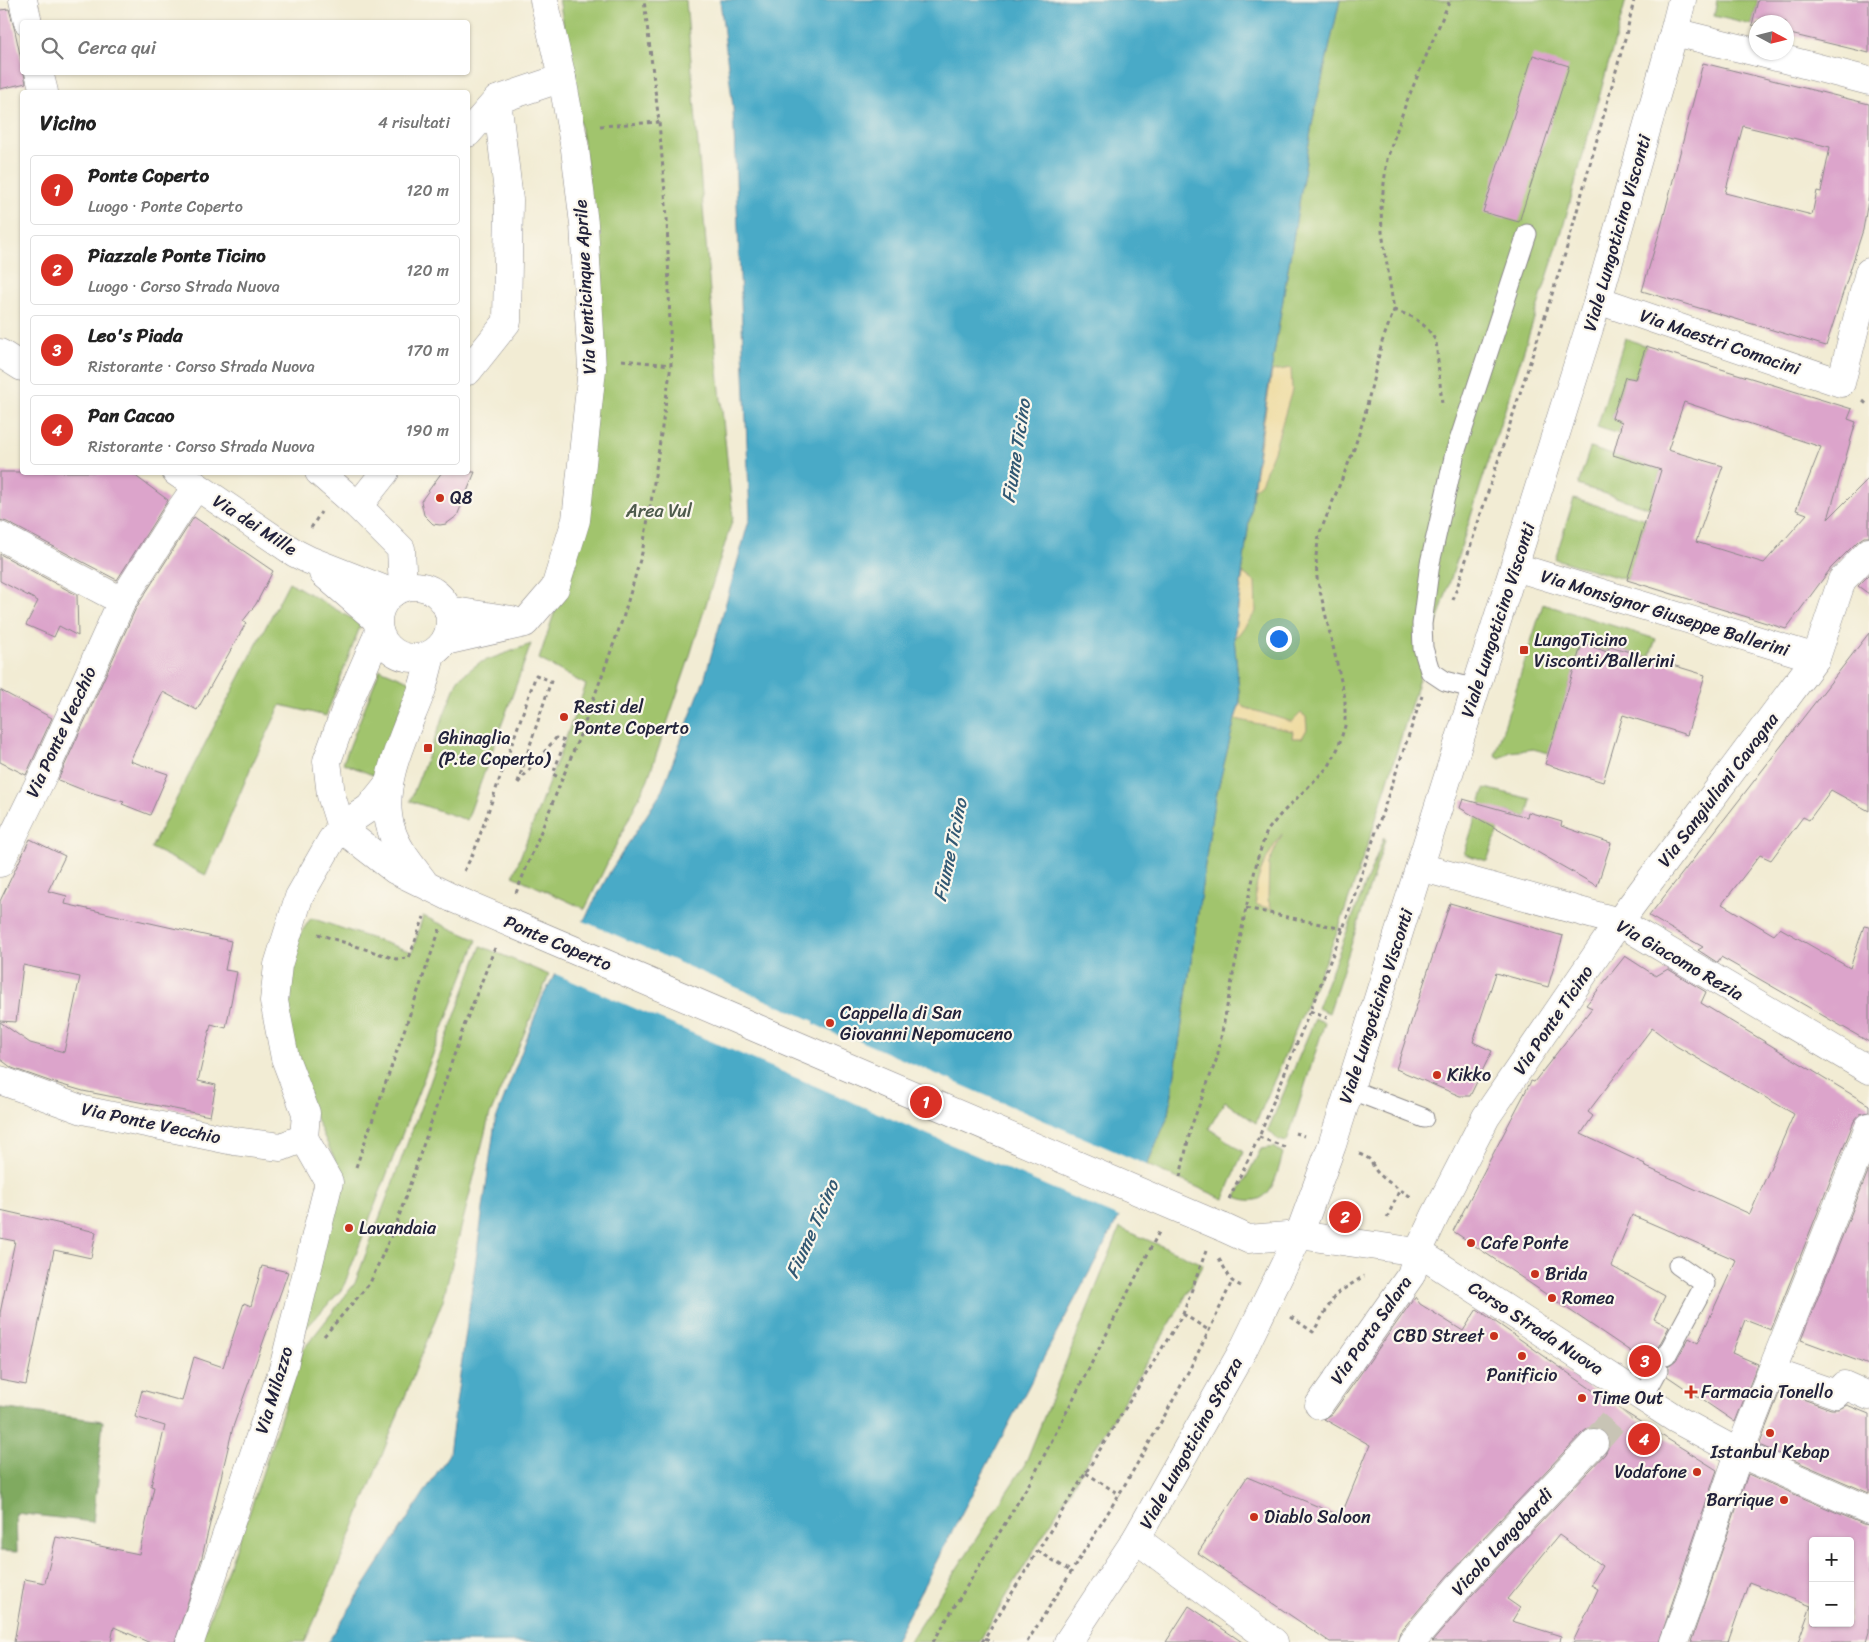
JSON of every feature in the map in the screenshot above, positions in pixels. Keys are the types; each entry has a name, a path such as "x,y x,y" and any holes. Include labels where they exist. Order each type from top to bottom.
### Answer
{"street":[{"path":"23,0 28,20"},
{"name":"Via Venticinque Aprile","path":"526,623 555,588 576,520 592,369 584,224 571,128 562,78 544,0"},
{"name":"Viale Lungoticino Visconti","path":"1298,1234 1332,1145 1515,567 1598,300 1682,0"},
{"path":"1674,32 1749,50"},
{"path":"1788,60 1869,81"},
{"path":"40,75 44,90"},
{"path":"470,131 497,100 562,78"},
{"path":"470,368 506,322 509,200 497,100"},
{"name":"Via Maestri Comacini","path":"1598,300 1841,383 1869,272"},
{"path":"0,353 20,366"},
{"path":"378,475 339,490 401,549 398,590"},
{"name":"Via dei Mille","path":"186,480 302,556 378,626"},
{"name":"Via Ponte Vecchio","path":"0,863 46,769 122,601 180,510 186,480"},
{"path":"0,536 122,601"},
{"name":"Via Sangiuliani Cavagna","path":"1619,922 1816,658 1842,580 1869,552"},
{"name":"Via dei Mille","path":"302,556 398,590"},
{"name":"Via Monsignor Giuseppe Ballerini","path":"1515,567 1816,658"},
{"path":"341,827 331,795 327,761 378,626 383,603 398,590 414,586 425,588 443,600 448,610 450,632 438,648 399,750 389,783 388,806 391,828 426,900"},
{"path":"448,610 526,623"},
{"path":"378,626 383,642 399,656 410,659 421,658 438,648 526,623"},
{"path":"304,1138 306,1113 285,1058 274,1001 278,965 299,897 341,827 369,808 389,783"},
{"path":"341,827 364,829 403,855"},
{"name":"Ponte Coperto","path":"341,827 395,870 426,900 1224,1216 1248,1239 1298,1234"},
{"name":"Via Giacomo Rezia","path":"1420,867 1619,922 1869,1070"},
{"name":"Via Ponte Ticino","path":"1435,1216 1486,1117 1619,922"},
{"name":"Via Ponte Vecchio","path":"0,1080 83,1110 234,1141 281,1147 304,1138"},
{"path":"1674,1642 1739,1453 1869,1127"},
{"name":"Via Milazzo","path":"190,1642 283,1369 329,1182 304,1138"},
{"name":"Via Porta Salara","path":"1319,1405 1411,1275 1418,1252 1435,1216"},
{"name":"Corso Strada Nuova","path":"1298,1234 1418,1252 1634,1401 1676,1419 1739,1453 1869,1510"},
{"name":"Viale Lungoticino Sforza","path":"1068,1642 1136,1539 1243,1350 1298,1234"},
{"path":"1772,1372 1836,1394 1844,1385 1869,1396"},
{"name":"Vicolo Longobardi","path":"1412,1642 1460,1585 1594,1443"},
{"path":"1136,1539 1274,1642"}],"lane":[{"path":"1476,689 1445,680 1430,671 1423,648 1422,624 1430,563 1456,454 1527,234"},
{"path":"1349,1089 1424,1118"},
{"path":"1634,1401 1662,1363 1705,1284 1678,1265"}],"path":[{"path":"514,898 584,725 623,618 642,553 652,496 671,364 667,217 660,122 644,0"},
{"path":"1178,1184 1191,1126 1217,1058 1246,908 1258,856 1267,830 1329,766 1338,748 1345,726 1345,698 1317,578 1316,556 1319,535 1353,452 1364,418 1382,342 1394,310 1382,232 1381,208 1387,160 1406,103 1450,0"},
{"path":"1451,605 1565,254 1626,36 1634,0"},
{"path":"571,128 660,122"},
{"path":"1394,310 1413,317 1427,328 1436,341 1443,410"},
{"path":"591,358 671,364"},
{"path":"302,556 316,518 339,490"},
{"path":"1224,1216 1343,929 1430,671"},
{"path":"462,875 474,852 536,675 551,681 517,785 556,738 565,740 552,774 562,779"},
{"path":"311,933 396,959 409,958 426,900"},
{"path":"1246,908 1343,929"},
{"path":"354,1172 442,924"},
{"path":"320,1341 370,1284 397,1222 464,1026 496,943"},
{"path":"1310,1011 1327,1018"},
{"path":"1258,1137 1285,1147"},
{"path":"1332,1145 1368,1158 1372,1161 1378,1172 1435,1216"},
{"path":"933,1642 1032,1479 1162,1227"},
{"path":"982,1642 1183,1314 1207,1249"},
{"path":"1028,1642 1120,1494 1210,1331 1232,1281"},
{"path":"1183,1314 1210,1331"},
{"path":"1086,1473 1120,1494"},
{"path":"1038,1551 1072,1572"},
{"path":"985,1638 992,1642"}],"green space":[{"name":"Area Vul","path":"558,0 686,0 710,292 733,518 687,665 648,779 585,909 513,876 586,685 539,659 586,517 588,173"},
{"path":"1340,0 1626,0 1562,231 1372,832 1337,933 1256,1123 1225,1101 1209,1128 1243,1152 1224,1199 1147,1165 1169,1114 1213,809 1240,702 1234,637 1259,444 1313,119"},
{"path":"1717,0 1758,0 1754,15 1749,15 1749,24 1714,16"},
{"path":"1625,338 1646,346 1635,379 1625,377 1612,418 1622,422 1619,434 1597,427"},
{"path":"1590,448 1661,470 1650,508 1578,485"},
{"path":"1574,499 1646,519 1627,580 1555,559"},
{"path":"289,582 361,624 326,716 281,705 251,767 206,875 151,848"},
{"path":"1543,604 1656,639 1649,658 1610,646 1607,652 1582,644 1549,753 1533,749 1510,752 1500,758 1495,755"},
{"path":"531,644 467,820 410,801 458,679 479,663"},
{"path":"380,669 411,682 375,776 343,763"},
{"path":"1485,788 1531,799 1527,817 1505,811 1487,861 1464,854"},
{"path":"1384,837 1385,840 1329,1013 1317,1008"},
{"path":"423,916 477,940 343,1288 296,1339 338,1173 335,1160 310,1106 281,1000 290,949 311,918 412,952"},
{"path":"481,946 549,975 489,1117 443,1300 342,1557 305,1642 200,1642 248,1517 303,1350 355,1283"},
{"path":"1315,1019 1325,1022 1287,1142 1278,1140 1268,1130"},
{"path":"1274,1147 1283,1153 1278,1172 1270,1190 1257,1200 1236,1197 1261,1149"},
{"path":"1120,1228 1203,1264 1177,1312 979,1642 909,1642 1025,1464"},
{"path":"0,1408 103,1421 93,1522 16,1513 17,1552 0,1551"}],"sand":[{"path":"1291,368 1292,390 1274,451 1261,483 1253,490 1272,371"},
{"path":"1243,573 1255,582 1256,612 1238,635 1234,637"},
{"path":"1240,702 1243,707 1292,722 1301,713 1306,717 1307,729 1302,738 1292,738 1293,731 1235,719"},
{"path":"1282,834 1269,863 1268,900 1272,909 1257,905 1256,887 1262,868"}],"water":[{"name":"Fiume Ticino","path":"720,0 1340,0 1313,119 1259,444 1234,637 1240,702 1213,809 1169,1114 1147,1165 894,1642 328,1642 449,1454 495,1122 542,998 611,870 661,793 705,677 750,517 733,107"}],"pier":[{"path":"581,920 814,1021 814,1024 844,1038 846,1035 1149,1166 1121,1218 553,973"}],"building":[{"path":"1758,0 1869,0 1869,53 1794,35 1794,15 1754,15"},
{"path":"9,9 20,55 20,75 24,75 26,83 0,89 0,10"},
{"path":"1533,55 1569,66 1519,222 1483,212"},
{"path":"1703,63 1869,104 1869,195 1863,230 1826,346 1642,291 1661,227","holes":["1743,126 1830,147 1821,192 1817,191 1812,215 1725,193"]},
{"path":"1646,346 1852,409 1848,419 1856,422 1828,519 1869,478 1869,537 1864,537 1858,541 1831,568 1786,629 1627,580 1661,470 1613,455 1622,422 1612,418 1625,377 1635,379","holes":["1684,402 1821,447 1796,510 1807,514 1764,563 1696,542 1723,466 1668,450"]},
{"path":"0,472 20,472 20,475 134,475 168,500 117,580 0,520"},
{"path":"470,472 475,472 457,516 446,524 433,524 424,515 421,501 440,475 470,475"},
{"path":"194,517 273,571 256,604 243,621 246,623 197,710 163,692 130,761 168,774 150,815 122,804 124,802 83,790 58,780 136,608"},
{"path":"0,554 77,595 78,636 59,626 54,637 26,625 38,601 0,581"},
{"path":"1869,575 1869,594 1858,586"},
{"path":"1869,633 1869,811 1831,790 1809,820 1803,817 1771,860 1760,855 1722,904 1774,935 1780,928 1850,968 1864,926 1869,927 1869,1042 1721,957 1718,963 1698,950 1703,947 1649,916"},
{"path":"1582,643 1607,652 1610,646 1705,675 1687,735 1623,715 1603,782 1545,764"},
{"path":"0,690 52,718 26,775 0,762"},
{"path":"1463,799 1527,817 1528,812 1562,822 1561,826 1611,843 1597,886 1460,808"},
{"path":"30,839 65,856 48,891 67,896 65,904 231,941 225,970 237,972 226,1028 211,1024 198,1081 216,1085 210,1116 83,1091 12,1068 0,1059 0,1022 30,1043 64,1052 80,977 23,965 16,1022 0,1021 0,901"},
{"path":"1450,903 1563,936 1548,987 1496,973 1473,1042 1492,1051 1470,1096 1460,1096 1396,1069"},
{"path":"1625,956 1656,976 1668,969 1706,992 1701,1003 1869,1105 1869,1112 1860,1114 1854,1121 1771,1330 1745,1320 1732,1353 1758,1364 1735,1422 1667,1376 1668,1367 1676,1361 1689,1338 1698,1343 1736,1260 1632,1215 1611,1266 1665,1296 1654,1319 1669,1327 1656,1351 1656,1359 1649,1364 1453,1231 1531,1081 1534,1082 1592,1008 1586,1005","holes":["1652,1028 1676,1046 1794,1114 1750,1214 1644,1166 1645,1164 1581,1134 1593,1116 1588,1112"]},
{"path":"1869,1169 1869,1365 1801,1340"},
{"path":"0,1210 96,1232 91,1258 54,1250 26,1385 0,1380 0,1313 15,1241 0,1238"},
{"path":"262,1266 288,1272 233,1427 201,1561 175,1642 148,1642 114,1627 111,1642 14,1642 25,1579 45,1583 56,1537 139,1554 154,1487 151,1486 165,1426 135,1417 142,1390 182,1401 194,1357 223,1367 244,1303 251,1306"},
{"path":"1415,1297 1420,1304 1463,1331 1477,1309 1618,1408 1717,1470 1659,1642 1573,1642 1598,1589 1591,1585 1602,1566 1559,1535 1507,1599 1520,1608 1512,1621 1561,1636 1560,1642 1432,1642 1472,1595 1605,1454 1609,1446 1609,1438 1604,1431 1597,1428 1589,1428 1583,1432 1449,1574 1400,1632 1397,1642 1330,1642 1198,1553 1247,1477 1341,1516 1370,1445 1324,1419 1332,1414"},
{"path":"1780,1391 1831,1409 1839,1409 1847,1405 1869,1414 1869,1493 1759,1445"},
{"path":"1748,1474 1869,1525 1869,1632 1866,1642 1798,1642 1809,1612 1809,1627 1854,1627 1854,1537 1809,1537 1809,1605 1749,1582 1728,1642 1691,1642"},
{"path":"1189,1606 1242,1642 1166,1642"}],"tunnel":[{"path":"1594,1443 1622,1410"}],"place":[{"name":"Q8","path":"440,498"},
{"name":"LungoTicino Visconti/Ballerini","path":"1524,650"},
{"name":"Resti del Ponte Coperto","path":"564,717"},
{"name":"Ghinaglia (P.te Coperto)","path":"428,748"},
{"name":"Cappella di San Giovanni Nepomuceno","path":"830,1023"},
{"name":"Kikko","path":"1437,1075"},
{"name":"Ponte Coperto","path":"926,1102"},
{"name":"Piazzale Ponte Ticino","path":"1345,1217"},
{"name":"Lavandaia","path":"349,1228"},
{"name":"Cafe Ponte","path":"1471,1243"},
{"name":"Brida","path":"1535,1274"},
{"name":"Romea","path":"1552,1298"},
{"name":"CBD Street","path":"1494,1336"},
{"name":"Panificio","path":"1522,1356"},
{"name":"Leo's Piada","path":"1645,1361"},
{"name":"Farmacia Tonello","path":"1691,1392"},
{"name":"Time Out","path":"1582,1398"},
{"name":"Istanbul Kebap","path":"1770,1433"},
{"name":"Pan Cacao","path":"1644,1439"},
{"name":"Vodafone","path":"1697,1472"},
{"name":"Barrique","path":"1784,1500"},
{"name":"Diablo Saloon","path":"1254,1517"}]}
